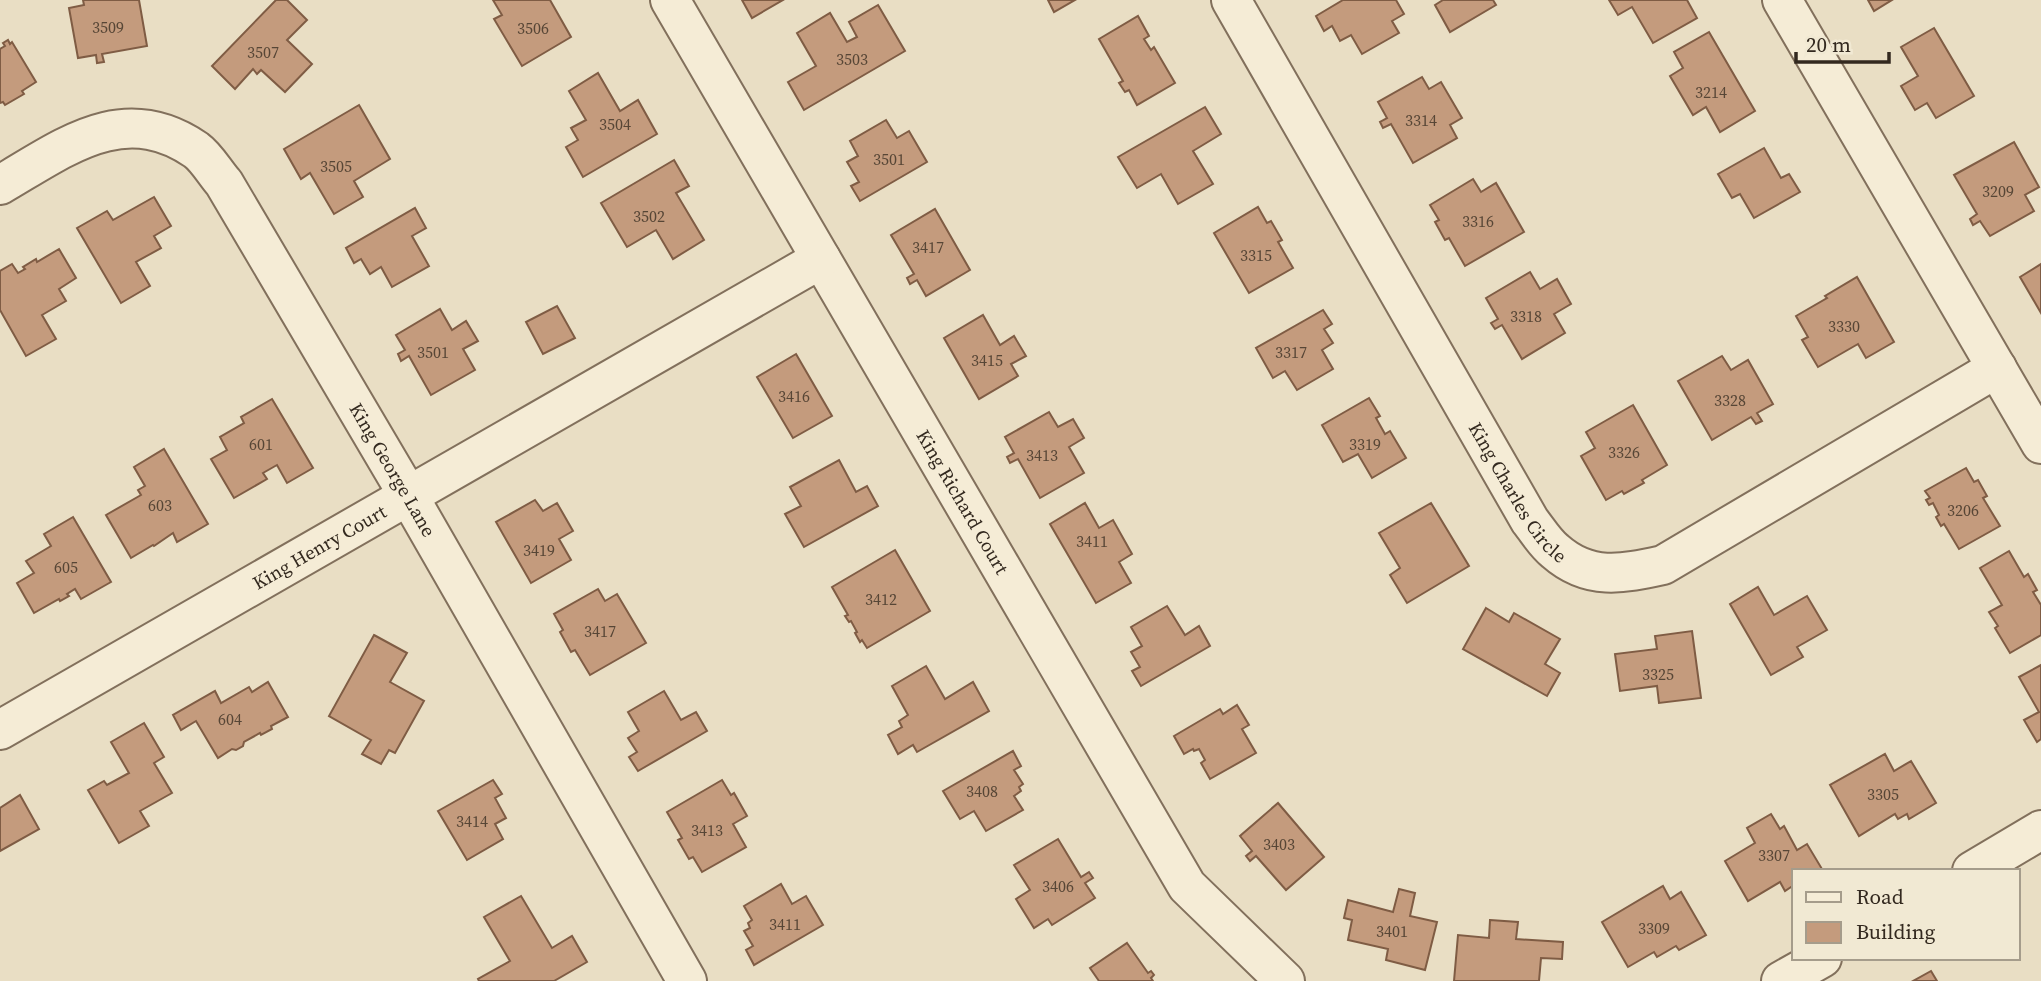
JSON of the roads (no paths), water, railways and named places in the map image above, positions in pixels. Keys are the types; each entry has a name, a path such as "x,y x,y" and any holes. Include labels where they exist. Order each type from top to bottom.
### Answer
{"street":[{"name":"King Richard Court","path":"670,0 1187,886 1285,981"},
{"name":"King Charles Circle","path":"1231,0 1530,521 1554,551 1585,570 1623,574 1663,565 1997,368"},
{"path":"1782,0 2041,444"},
{"name":"King George Lane","path":"0,185 79,139 128,127 160,132 198,151 224,183 408,495 687,981"},
{"name":"King Henry Court","path":"0,730 821,259"},
{"path":"1975,869 2041,830"}]}
